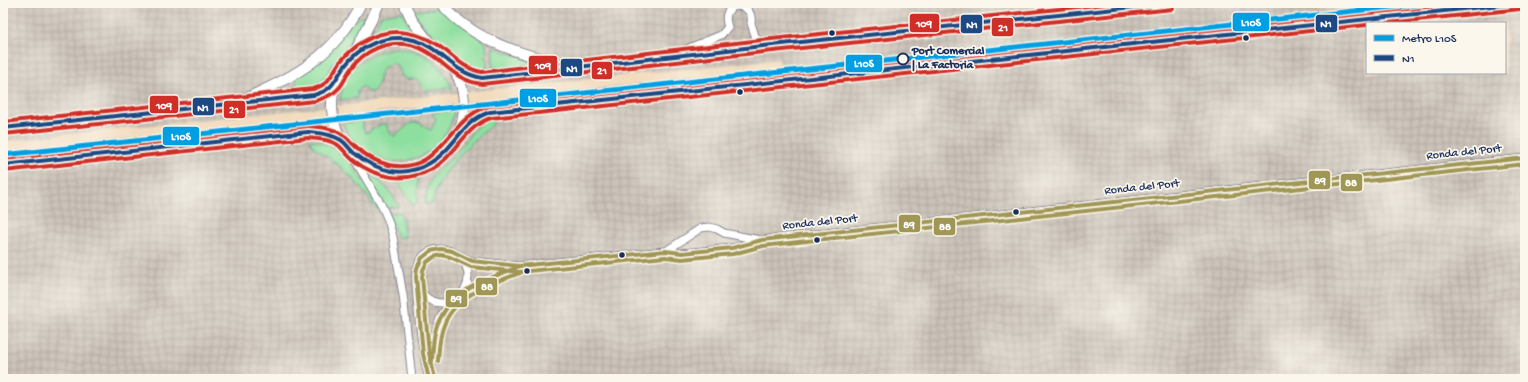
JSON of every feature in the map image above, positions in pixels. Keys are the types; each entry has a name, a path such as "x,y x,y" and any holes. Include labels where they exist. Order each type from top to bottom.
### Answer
{"main road":[{"path":"232,104 271,87 312,63 341,35 361,3"},
{"path":"351,59 379,3"},
{"path":"404,3 412,20 435,50 449,63 467,75 482,78 763,46 1172,3"},
{"path":"441,3 459,21 492,42 540,59 572,68"},
{"path":"3,165 308,132 328,135 344,144 361,160 373,167 383,170 404,172 430,164 445,152 457,135 478,116 490,112 1520,3"},
{"path":"344,144 332,122 331,96 340,73 351,59 359,51 383,39 412,39 422,42 435,50"},
{"path":"449,63 458,79 464,97 463,114 457,135"},
{"path":"3,128 314,95 335,84"}],"street":[{"path":"665,58 721,35 728,27 725,20 727,11 737,4 743,6 749,11 755,36 763,46"},
{"path":"344,144 381,204 393,237 403,295 412,379"},
{"name":"Ronda del Port","path":"519,266 665,251 682,254 732,248 762,240 1525,158"},
{"name":"Ronda del Port","path":"665,251 692,232 701,228 709,227 724,233 762,240"},
{"path":"430,379 423,354 416,283 416,268 426,254 431,251 441,249 456,253 472,261 485,264 519,266"},
{"path":"430,379 436,331 449,305 466,288 468,282 468,270 461,258 456,253"},
{"path":"416,283 422,293 432,301 444,302 458,297 482,282 519,266"}],"shaded area":[{"path":"3,3 1525,3 1525,379 3,379 3,152 781,69 779,59 3,141"}],"green space":[{"path":"441,8 486,43 487,70 474,69 464,63 428,31 413,11"},
{"path":"402,12 411,28 410,29 393,28 373,32 381,15"},
{"path":"367,16 357,33 336,59 323,80 312,87 297,90 296,78 359,17"},
{"path":"493,47 542,64 493,69"},
{"path":"394,48 414,51 430,58 442,70 452,88 426,91 416,80 408,80 402,76 398,66 392,63 382,70 378,85 373,92 368,92 362,86 357,92 357,98 340,100 346,80 351,71 358,64 365,58 383,50"},
{"path":"454,110 448,130 436,146 420,156 403,161 385,160 368,154 353,142 343,123 363,120 363,128 366,133 385,123 391,134 394,136 409,124 416,122 431,130 436,119 431,113"},
{"path":"492,117 494,123 466,149 448,170 436,192 433,203 425,204 428,186 435,173 458,151 480,124"},
{"path":"310,140 333,148 343,156 360,175 379,208 376,209 349,175 336,163 315,148"},
{"path":"368,175 382,183 399,206 386,208"},
{"path":"418,178 417,204 412,205 398,182"},
{"path":"401,212 405,237 397,237 388,213"}],"metro line":[{"name":"L10S","path":"3,155 1429,3"}],"transit line":[{"name":"109","path":"3,122 313,89 323,85 326,82 348,53 363,42 384,33 406,33 427,39 437,44 462,64 471,69 482,72 762,40 1115,3"},
{"name":"N1","path":"3,128 314,95 326,90 335,81 350,59 366,47 394,38 404,38 423,43 432,48 454,66 482,78 763,46 1172,3"},
{"name":"109","path":"3,159 308,126 326,128 339,133 346,137 361,152 379,162 389,165 407,166 421,162 433,154 463,122 475,112 489,106 1463,3"},
{"name":"N1","path":"3,165 308,132 333,136 343,141 352,151 363,159 381,168 390,171 410,171 420,168 439,157 465,128 480,116 490,112 1520,3"},
{"name":"21","path":"4,134 315,101 334,93 342,84 350,70 362,57 377,48 393,44 411,45 430,53 461,77 482,84 764,52 1173,9"},
{"name":"21","path":"1398,22 1521,9"},
{"name":"21","path":"4,171 308,138 335,143 353,160 381,175 391,177 412,176 422,174 432,169 448,157 467,134 482,122 491,118 1366,25"},
{"name":"89","path":"429,379 423,354 416,277 417,268 422,258 431,251 441,249 452,251 472,261 519,266 665,251 682,253 732,248 762,240 815,234 1525,158"},
{"name":"88","path":"435,378 429,353 422,277 423,270 427,262 434,257 441,255 450,257 471,267 519,272 665,257 682,259 733,254 763,246 816,240 1525,164"},
{"name":"89","path":"432,361 436,329 446,309 454,300 463,292 485,280 518,267"},
{"name":"88","path":"438,361 442,330 449,315 457,306 466,298 487,286 520,273"}],"place":[{"name":"Port Comercial | La Factoria","path":"903,59"}]}
